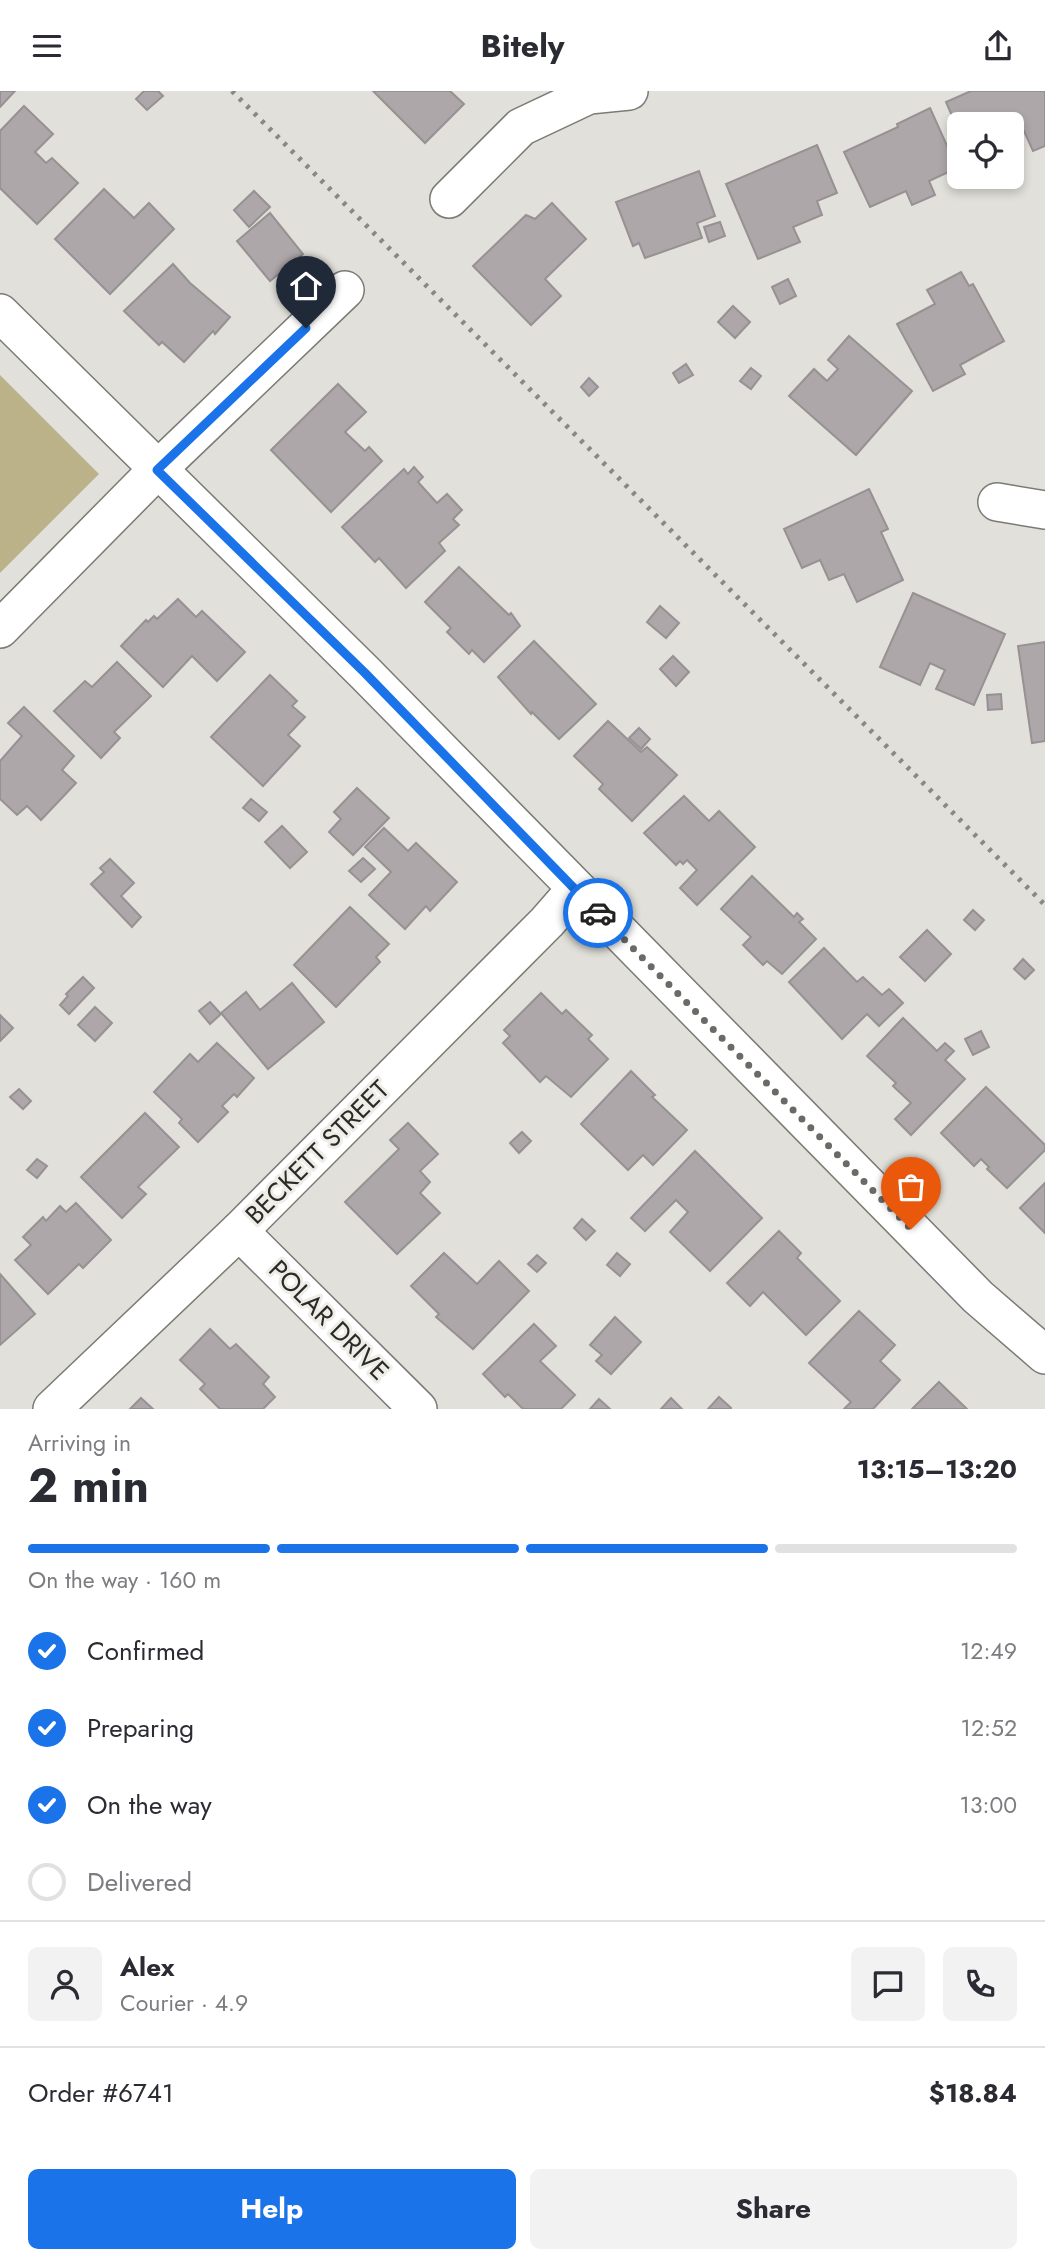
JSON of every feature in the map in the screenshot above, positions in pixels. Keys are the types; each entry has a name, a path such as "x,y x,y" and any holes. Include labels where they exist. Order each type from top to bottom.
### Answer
{"street":[{"path":"449,199 521,127 587,93 629,91"},
{"path":"0,629 157,470 345,290"},
{"path":"0,313 365,673 575,890 978,1297 1045,1355"},
{"path":"998,502 1045,510"},
{"name":"BECKETT STREET","path":"52,1409 239,1231 547,922 575,890"},
{"name":"POLAR DRIVE","path":"239,1231 418,1409"}],"shaded area":[{"path":"0,375 99,474 0,573"}],"building":[{"path":"0,91 15,91 0,107"},
{"path":"144,91 158,91 163,96 147,110 136,99"},
{"path":"373,91 450,91 464,104 425,143"},
{"path":"971,91 1045,91 1045,146 1033,151 1024,131 1024,112 950,112 946,102"},
{"path":"24,106 53,134 35,152 46,163 52,158 78,183 37,224 0,188 0,131"},
{"path":"930,108 947,146 947,173 929,181 935,195 912,205 906,191 870,207 844,152 898,127 897,124"},
{"path":"817,145 837,193 817,201 822,215 793,227 800,242 758,259 726,184"},
{"path":"699,171 715,216 697,223 702,238 645,258 639,243 633,246 616,202"},
{"path":"104,189 134,218 149,203 174,229 110,294 55,239"},
{"path":"254,191 270,207 249,227 234,210"},
{"path":"552,203 586,239 545,279 561,296 531,325 473,266 526,215 535,219"},
{"path":"270,213 303,254 270,281 237,241"},
{"path":"720,222 725,236 709,242 704,227"},
{"path":"173,264 190,283 230,317 184,362 162,342 159,345 124,311"},
{"path":"961,272 969,286 973,284 1004,341 960,365 965,374 933,391 897,324 935,304 927,290"},
{"path":"788,279 796,296 780,304 772,287"},
{"path":"733,306 750,322 735,338 718,322"},
{"path":"849,336 912,391 856,455 789,396 814,369 827,381 838,369 828,360"},
{"path":"686,364 693,375 679,383 673,373"},
{"path":"751,368 761,376 751,389 740,381"},
{"path":"589,378 598,387 589,396 581,387"},
{"path":"338,384 366,412 345,432 365,451 369,447 382,461 331,512 271,450"},
{"path":"414,467 423,477 418,482 437,503 447,494 462,510 453,519 459,525 439,543 445,551 406,588 379,558 375,562 342,527 404,469 408,474"},
{"path":"869,489 888,529 881,532 903,580 857,602 844,574 829,580 820,560 802,568 784,529"},
{"path":"459,567 509,615 511,613 520,626 484,662 472,650 469,654 447,632 451,628 425,602"},
{"path":"913,593 1005,634 974,705 936,689 945,670 930,663 920,685 880,667"},
{"path":"178,599 196,617 202,611 245,652 217,681 192,656 163,687 121,646 146,620 148,622 154,616 157,619"},
{"path":"660,606 679,623 666,638 647,622"},
{"path":"534,641 596,704 559,739 532,712 531,714 498,677"},
{"path":"1045,642 1045,741 1032,743 1018,646"},
{"path":"673,656 689,672 676,686 660,669"},
{"path":"117,662 151,696 114,732 120,738 101,758 54,711 85,681 92,687"},
{"path":"270,675 297,701 292,706 305,717 288,735 300,746 263,786 211,737"},
{"path":"1001,694 1002,709 988,710 987,695"},
{"path":"24,707 74,756 62,770 76,783 41,820 27,806 17,815 0,799 0,761 22,736 8,723"},
{"path":"608,721 641,752 647,747 677,775 632,821 599,789 603,784 574,756"},
{"path":"639,728 650,739 641,749 629,738"},
{"path":"357,788 389,818 353,855 329,832 341,819 334,812"},
{"path":"684,796 709,821 719,811 755,847 697,905 680,888 697,870 687,860 676,865 644,833"},
{"path":"251,799 267,812 259,821 243,808"},
{"path":"282,826 307,852 290,868 265,842"},
{"path":"384,828 408,851 416,843 457,882 430,911 426,906 405,929 369,895 391,872 365,847"},
{"path":"363,858 375,869 361,882 349,871"},
{"path":"110,859 134,883 121,896 141,917 132,927 91,884 104,872 100,868"},
{"path":"752,876 794,917 797,913 803,919 799,922 816,939 782,974 767,961 763,965 743,945 751,937 721,909"},
{"path":"350,907 389,944 376,957 380,962 336,1007 294,965"},
{"path":"973,910 984,920 975,930 964,920"},
{"path":"927,930 951,954 925,981 900,957"},
{"path":"824,948 857,982 863,977 882,995 889,989 903,1003 879,1026 867,1014 842,1039 789,982"},
{"path":"1023,959 1034,970 1025,979 1014,969"},
{"path":"83,977 94,988 69,1014 60,1005 68,996 66,994"},
{"path":"292,983 324,1022 268,1069 221,1013 246,992 260,1010"},
{"path":"541,993 562,1014 566,1010 592,1035 588,1039 608,1059 571,1097 546,1076 540,1082 503,1043 510,1036 504,1030"},
{"path":"210,1002 221,1014 210,1024 199,1011"},
{"path":"95,1007 112,1023 95,1041 78,1025"},
{"path":"0,1015 13,1028 0,1041"},
{"path":"903,1018 937,1051 945,1043 954,1051 945,1060 965,1079 911,1135 895,1119 911,1103 893,1086 896,1083 867,1056"},
{"path":"981,1031 989,1047 973,1055 965,1039"},
{"path":"217,1043 254,1078 237,1097 234,1094 222,1106 228,1112 198,1142 179,1123 182,1119 154,1092 190,1054 198,1062"},
{"path":"631,1071 655,1095 652,1097 687,1130 653,1165 643,1155 628,1170 581,1124"},
{"path":"986,1087 1045,1145 1045,1150 1007,1188 987,1169 989,1167 981,1159 974,1166 941,1133"},
{"path":"19,1089 31,1101 23,1109 10,1097"},
{"path":"145,1113 179,1147 138,1187 146,1194 122,1218 81,1177"},
{"path":"408,1123 438,1154 420,1171 430,1182 420,1193 440,1213 397,1254 345,1202 399,1149 390,1140"},
{"path":"522,1132 531,1141 519,1153 510,1143"},
{"path":"695,1151 762,1218 710,1271 670,1232 688,1212 676,1200 645,1231 631,1218"},
{"path":"37,1159 47,1166 37,1178 27,1170"},
{"path":"1045,1183 1045,1233 1020,1208"},
{"path":"76,1203 111,1240 83,1268 79,1264 48,1294 15,1260 31,1245 23,1237 43,1217 46,1221 60,1206 66,1212"},
{"path":"582,1219 595,1231 586,1240 574,1228"},
{"path":"779,1231 801,1253 797,1258 840,1301 806,1335 763,1292 750,1306 727,1283"},
{"path":"444,1253 477,1284 499,1261 529,1291 473,1349 436,1317 439,1314 411,1286"},
{"path":"617,1253 630,1264 620,1276 607,1265"},
{"path":"537,1255 546,1263 537,1272 528,1264"},
{"path":"0,1274 35,1314 0,1345"},
{"path":"859,1311 895,1345 880,1361 900,1380 873,1409 844,1409 851,1402 809,1363"},
{"path":"615,1317 641,1342 611,1374 596,1361 602,1355 590,1345"},
{"path":"534,1324 556,1346 540,1361 575,1395 561,1409 523,1409 508,1394 505,1397 483,1374"},
{"path":"210,1329 230,1349 236,1344 269,1377 263,1384 275,1397 263,1409 220,1409 200,1389 205,1384 180,1360"},
{"path":"939,1382 967,1409 912,1409"},
{"path":"719,1397 731,1408 731,1409 708,1409"},
{"path":"141,1398 153,1409 130,1409"},
{"path":"671,1398 682,1409 661,1409"},
{"path":"599,1399 610,1409 590,1409"}],"railway":[{"path":"232,91 1045,905"}],"way so far":[{"path":"598,913 911,1229"}],"route":[{"path":"306,328 157,470 365,673 598,913"}]}
